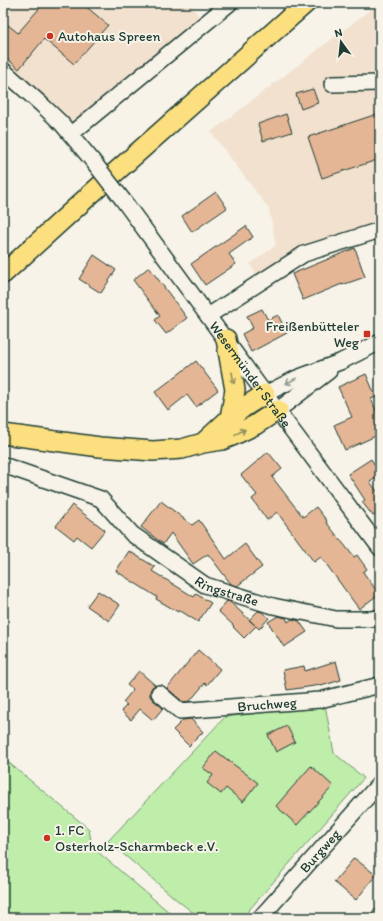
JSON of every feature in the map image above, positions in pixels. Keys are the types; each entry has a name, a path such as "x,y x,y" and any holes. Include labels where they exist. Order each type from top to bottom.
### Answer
{"main road":[{"path":"3,274 306,3"},
{"path":"226,339 235,390 230,418"},
{"path":"203,444 230,418 265,394"},
{"path":"3,434 100,447 153,451 182,449 222,440 232,436 255,425 278,410"}],"street":[{"path":"71,134 230,3"},
{"name":"Wesermünder Straße","path":"3,70 42,105 71,134 92,160 380,548"},
{"path":"332,84 380,83"},
{"path":"208,316 304,254 380,230"},
{"path":"265,394 296,378 340,362 380,342"},
{"path":"278,410 340,362"},
{"name":"Ringstraße","path":"3,465 101,499 132,534 205,584 273,606 336,619 372,619 380,617"},
{"name":"Bruchweg","path":"159,693 180,711 320,700 380,685"},
{"name":"Burgweg","path":"260,918 380,783"}],"shaded area":[{"path":"3,3 190,3 202,21 76,125 3,58"},
{"path":"379,3 380,231 324,249 264,287 250,264 276,245 269,209 211,132"}],"green space":[{"path":"325,705 334,753 364,778 242,918 200,918 108,841 225,717"},
{"name":"1. FC Osterholz-Scharmbeck e.V.","path":"3,758 89,829 92,847 176,918 3,918"}],"building":[{"name":"Autohaus Spreen","path":"44,3 82,3 108,25 74,64 44,39 19,69 3,55 3,21 18,33"},
{"path":"313,89 318,103 301,109 296,94"},
{"path":"380,113 380,159 322,178 308,137"},
{"path":"286,114 292,132 263,141 258,124"},
{"path":"216,192 227,208 192,232 182,216"},
{"path":"246,226 253,237 229,254 236,264 205,285 191,264"},
{"path":"355,248 365,277 342,284 303,300 292,274"},
{"path":"94,255 116,270 101,293 79,279"},
{"path":"149,267 187,318 166,334 155,320 160,316 133,280"},
{"path":"262,309 268,320 278,315 287,333 251,352 242,334 253,328 247,316"},
{"path":"196,361 218,390 196,407 187,395 168,410 155,392"},
{"path":"366,374 376,397 371,399 380,419 380,434 345,450 334,425 352,417 338,387"},
{"path":"268,452 282,469 272,477 303,517 316,507 354,557 357,555 367,569 363,572 379,594 359,609 321,557 314,562 277,512 267,520 252,499 257,495 241,475"},
{"path":"371,459 380,473 380,475 370,482 380,495 380,511 373,516 362,502 365,500 348,474"},
{"path":"161,501 192,525 199,520 226,559 245,544 262,567 237,586 231,584 208,554 193,564 171,533 163,544 141,527"},
{"path":"72,505 105,530 91,547 77,536 74,540 56,526"},
{"path":"129,551 155,567 152,571 194,597 196,594 211,603 198,622 179,610 178,612 156,599 157,597 116,571"},
{"path":"98,591 120,605 109,621 87,606"},
{"path":"227,601 230,602 249,620 258,611 262,612 269,618 259,629 256,626 244,638 218,611"},
{"path":"278,616 286,618 288,622 292,619 299,621 307,632 284,647 268,622"},
{"path":"198,650 220,669 207,685 205,683 190,701 183,702 167,688"},
{"path":"336,661 341,680 321,686 287,690 283,670 304,666 305,671"},
{"path":"139,671 155,685 150,691 150,696 163,708 153,720 140,709 131,720 121,711 127,705 123,702 133,690 127,685"},
{"path":"191,719 203,732 189,746 173,730 183,720"},
{"path":"287,726 295,742 276,752 268,735"},
{"path":"216,751 258,783 243,802 226,788 221,794 207,783 213,775 203,768"},
{"path":"311,766 333,786 297,825 276,806"},
{"path":"354,858 376,875 356,900 334,882"}],"place":[{"name":"Autohaus Spreen","path":"50,36"},
{"name":"Freißenbütteler Weg","path":"367,334"},
{"name":"1. FC Osterholz-Scharmbeck e.V.","path":"47,838"}]}
